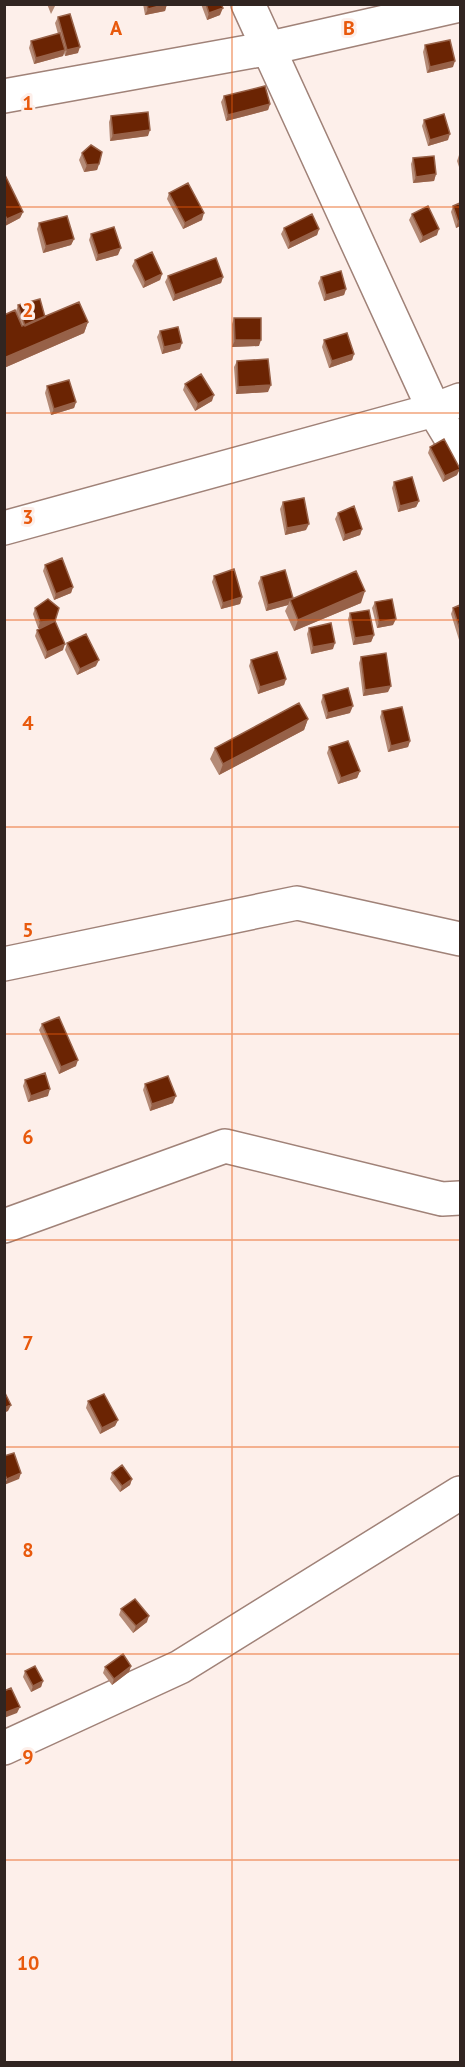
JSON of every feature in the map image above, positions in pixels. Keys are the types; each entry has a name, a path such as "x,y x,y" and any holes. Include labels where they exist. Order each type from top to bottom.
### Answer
{"street":[{"path":"248,4 447,405 460,453"},
{"path":"4,96 270,48 460,5"},
{"path":"4,528 447,405"},
{"path":"4,964 297,903 460,939"},
{"path":"4,1226 225,1146 442,1200 460,1198"},
{"path":"4,1748 180,1666 460,1493"}],"building":[{"path":"147,4 167,4 148,9"},
{"path":"206,4 221,4 223,8 209,13"},
{"path":"70,14 80,47 67,50 58,17"},
{"path":"60,33 65,50 36,58 31,41"},
{"path":"450,40 455,61 430,67 425,45"},
{"path":"265,86 270,104 228,115 224,96"},
{"path":"148,112 150,130 113,135 111,116"},
{"path":"444,114 450,134 430,140 424,120"},
{"path":"91,145 102,152 99,164 87,165 82,153"},
{"path":"434,156 436,174 416,177 413,158"},
{"path":"4,173 23,212 7,219 4,214"},
{"path":"188,183 204,213 185,223 169,193"},
{"path":"460,203 460,221 458,221 453,206"},
{"path":"428,206 439,229 423,237 412,214"},
{"path":"312,214 319,229 290,243 284,228"},
{"path":"67,216 74,239 46,246 39,223"},
{"path":"114,227 121,248 98,255 91,234"},
{"path":"152,252 162,274 145,282 135,260"},
{"path":"216,258 223,277 175,295 168,276"},
{"path":"341,271 346,289 326,295 321,277"},
{"path":"40,299 45,317 25,326 18,305"},
{"path":"79,302 88,322 4,358 4,315 15,310 22,326"},
{"path":"234,318 261,318 261,340 235,340"},
{"path":"178,327 182,343 164,347 160,331"},
{"path":"347,333 354,354 332,361 324,340"},
{"path":"268,359 271,385 238,387 237,361"},
{"path":"201,374 214,395 198,404 185,384"},
{"path":"69,380 76,402 54,409 47,386"},
{"path":"444,439 460,469 445,476 430,447"},
{"path":"412,477 419,501 400,506 394,482"},
{"path":"304,498 309,524 287,528 283,502"},
{"path":"354,506 362,529 345,535 338,513"},
{"path":"62,558 73,587 56,594 45,565"},
{"path":"234,569 242,597 223,603 214,576"},
{"path":"285,570 293,598 268,605 261,577"},
{"path":"356,571 365,591 298,620 290,600"},
{"path":"48,599 59,608 55,621 40,622 35,608"},
{"path":"392,599 396,619 379,622 375,602"},
{"path":"460,605 460,630 453,608"},
{"path":"369,610 374,635 355,638 350,613"},
{"path":"55,621 65,644 47,652 37,630"},
{"path":"331,623 335,643 313,647 309,628"},
{"path":"86,634 99,660 80,669 67,643"},
{"path":"277,652 286,679 260,687 251,660"},
{"path":"386,653 391,686 365,690 361,657"},
{"path":"348,688 353,706 328,713 323,695"},
{"path":"299,703 308,719 223,764 215,748"},
{"path":"402,707 410,741 391,746 382,711"},
{"path":"348,741 360,771 341,778 329,747"},
{"path":"59,1017 78,1060 61,1067 42,1024"},
{"path":"45,1073 50,1089 31,1096 25,1080"},
{"path":"168,1076 176,1096 152,1104 145,1084"},
{"path":"4,1391 11,1405 4,1408"},
{"path":"104,1394 118,1420 102,1428 88,1401"},
{"path":"14,1453 21,1473 7,1479 4,1473 4,1456"},
{"path":"122,1465 132,1479 122,1486 112,1473"},
{"path":"135,1599 149,1616 136,1626 121,1609"},
{"path":"123,1654 131,1666 114,1679 105,1667"},
{"path":"35,1666 43,1681 33,1686 25,1671"},
{"path":"11,1688 20,1707 4,1713 4,1691"}]}
